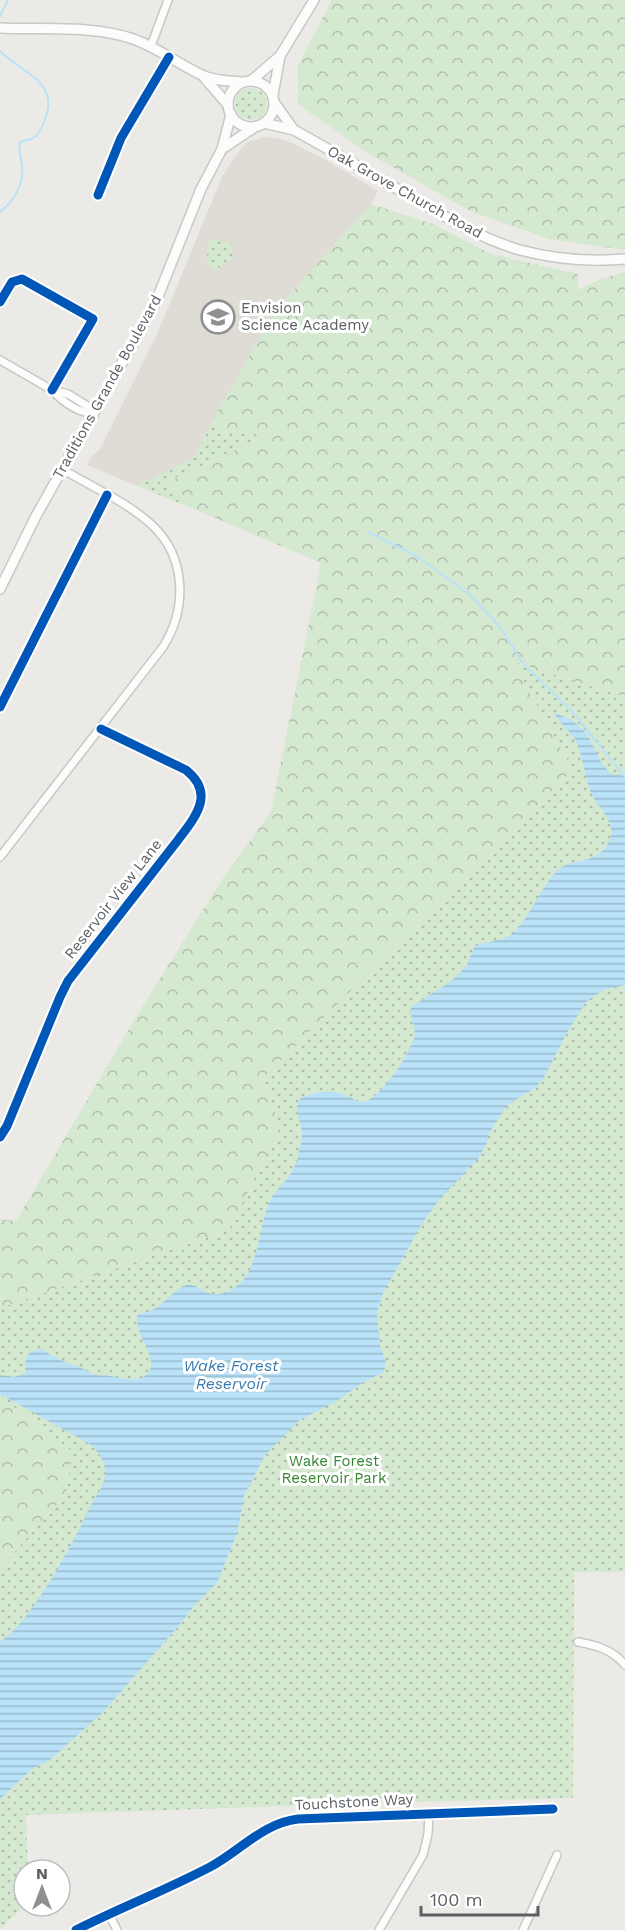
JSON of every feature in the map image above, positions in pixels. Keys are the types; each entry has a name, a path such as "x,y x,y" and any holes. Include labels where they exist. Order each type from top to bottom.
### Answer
{"main road":[{"path":"229,110 231,91 280,56 314,0"},
{"path":"0,28 107,33 132,38 151,46 203,76 265,85 274,99"},
{"path":"203,76 241,124 260,124 272,113 280,56"},
{"name":"Oak Grove Church Road","path":"274,99 294,130"},
{"name":"Traditions Grande Boulevard","path":"0,589 62,470 155,304 201,189 222,150 229,110"},
{"name":"Oak Grove Church Road","path":"260,124 294,130 452,221 488,238 521,250 560,257 596,260 625,259"},
{"name":"Traditions Grande Boulevard","path":"222,150 260,124"}],"street":[{"path":"151,46 168,0"},
{"path":"98,195 122,138 169,57"},
{"path":"0,302 12,282 22,279 93,319 52,390"},
{"path":"0,360 52,390 68,394 86,405 94,414"},
{"path":"0,857 101,729 171,634 178,615 180,591 176,564 161,536 146,520 62,470"},
{"path":"0,707 107,495"},
{"name":"Reservoir View Lane","path":"0,1137 7,1126 68,981 194,819 201,803 200,788 192,774 101,729"},
{"path":"578,1642 599,1646 621,1659 625,1665"},
{"name":"Touchstone Way","path":"76,1930 214,1865 268,1827 281,1822 298,1819 553,1809"},
{"path":"379,1930 423,1855 428,1834 429,1814"},
{"path":"523,1930 557,1855"},
{"path":"109,1914 117,1930"}],"shaded area":[{"name":"Envision Science Academy","path":"264,137 282,139 292,143 378,191 371,204 275,311 193,459 137,486 87,465 91,457 100,449 158,332 222,177 238,152 248,142"}],"green space":[{"path":"332,0 625,0 625,250 549,239 472,212 366,152 298,104 298,65"},
{"path":"251,88 262,93 267,104 262,115 251,120 240,115 235,104 240,93"},
{"path":"371,204 433,224 491,254 578,274 578,290 601,279 625,272 625,697 512,661 573,770 262,1079 280,1126 229,1230 0,1308 0,1219 16,1221 136,1017 221,881 271,812 321,563 189,507 181,494 165,483 268,435 216,432 215,416 275,311"},
{"path":"210,239 231,243 233,257 214,271 206,262"},
{"path":"215,416 216,432 269,434 165,483 180,494 189,507 137,486 193,459"},
{"name":"Wake Forest Reservoir Park","path":"512,661 625,697 625,1572 574,1572 573,1798 26,1815 28,1858 12,1858 12,1918 0,1930 0,1568 66,1494 0,1396 0,1308 229,1230 280,1126 262,1079 573,770"},
{"path":"0,1396 73,1452 66,1494 0,1568"}],"water":[{"name":"Wake Forest Reservoir","path":"554,713 572,720 587,734 602,764 612,775 625,774 625,985 603,990 586,1002 543,1079 535,1088 507,1105 488,1135 487,1143 478,1159 439,1200 423,1222 383,1293 377,1313 380,1346 386,1362 384,1372 362,1383 337,1401 300,1420 265,1455 244,1496 237,1533 217,1583 194,1606 103,1712 50,1760 32,1769 0,1799 0,1642 24,1618 50,1581 101,1488 105,1467 93,1446 0,1394 0,1375 14,1377 25,1374 26,1358 30,1352 42,1349 94,1375 128,1379 144,1377 151,1367 151,1362 138,1328 138,1314 146,1313 157,1307 184,1286 194,1286 208,1293 222,1294 240,1283 247,1274 269,1203 292,1171 298,1157 302,1140 302,1129 297,1112 300,1099 316,1093 328,1092 340,1093 362,1102 377,1094 394,1074 413,1041 415,1034 411,1007 453,980 467,965 474,947 505,938 515,931 558,870 568,864 592,857 603,850 609,841 610,826 590,790 576,741"}],"waterway":[{"path":"0,16 8,0"},
{"path":"0,51 41,84 48,102 46,116 36,136 20,142 22,166 20,186 10,203 0,212"},
{"path":"368,532 418,557 469,594 500,627 524,665 571,710 625,777"}],"cycle path":[{"path":"98,195 121,138 169,57"},
{"path":"0,302 12,282 22,279 93,319 52,390"},
{"path":"0,707 107,495"},
{"path":"0,1137 7,1126 68,981 191,823 200,805 200,788 186,770 101,729"},
{"path":"76,1930 210,1867 263,1832 285,1822 298,1819 553,1809"}],"place":[{"name":"Envision Science Academy","path":"218,317"}]}
